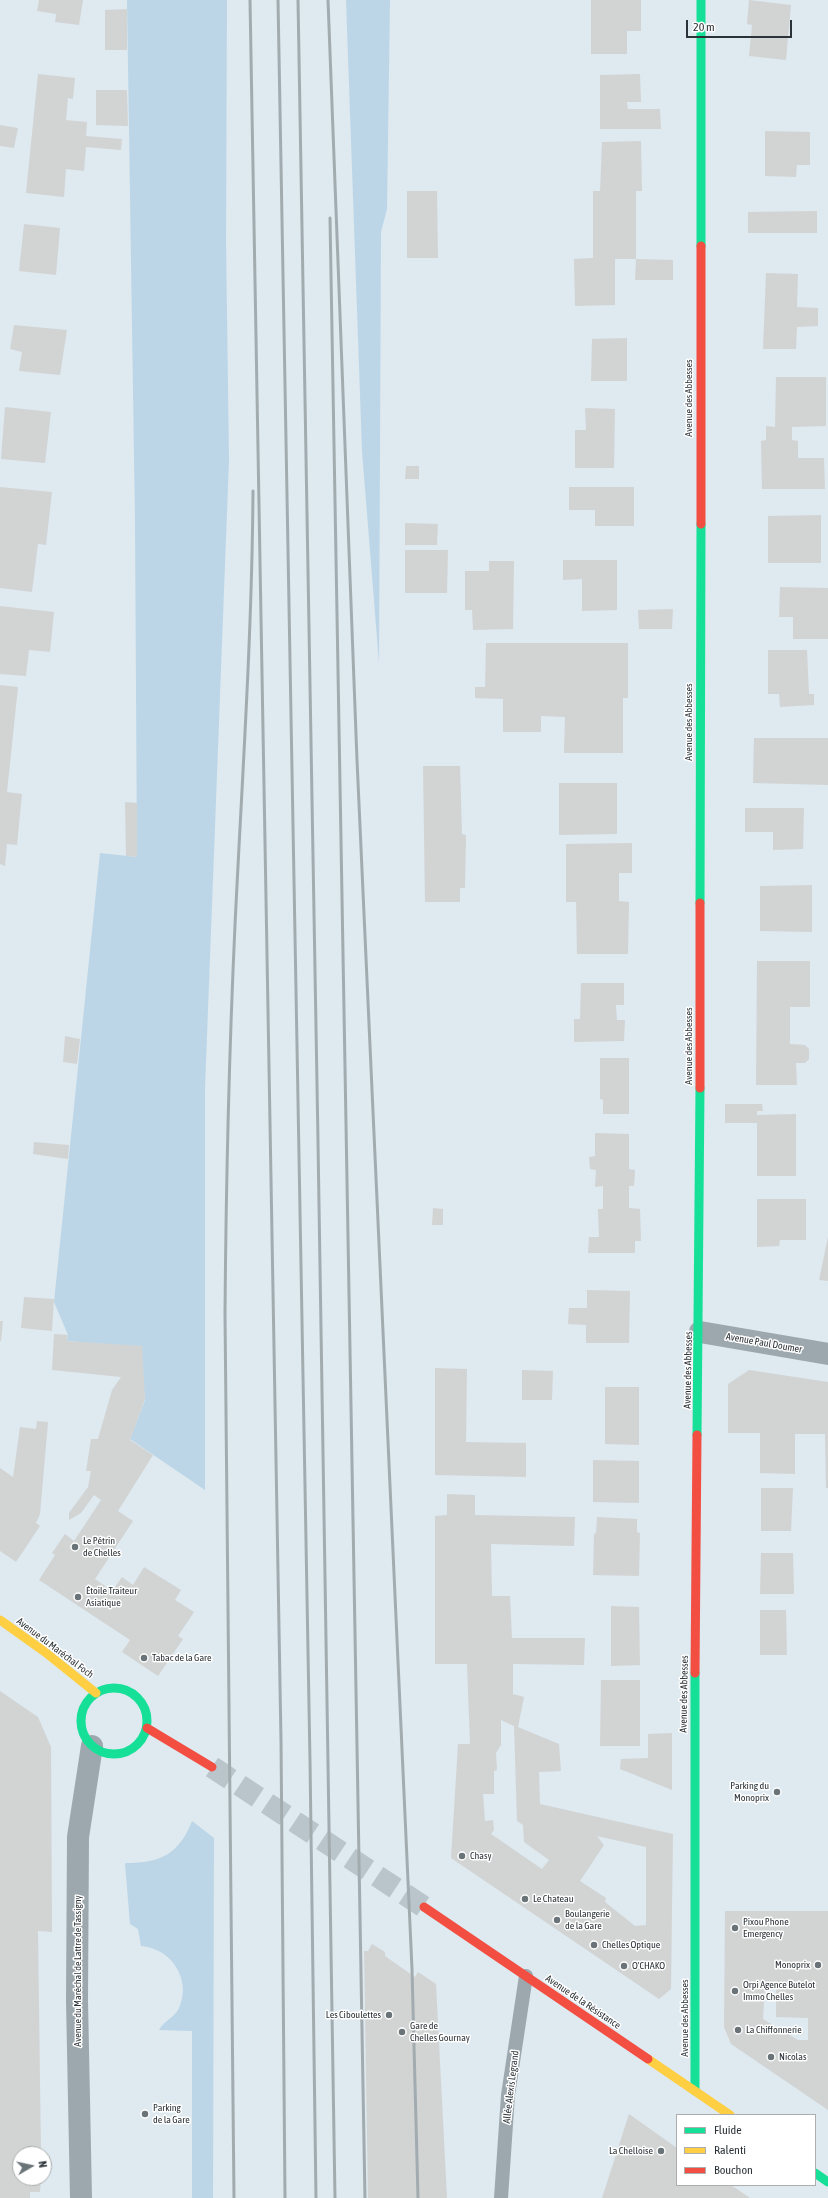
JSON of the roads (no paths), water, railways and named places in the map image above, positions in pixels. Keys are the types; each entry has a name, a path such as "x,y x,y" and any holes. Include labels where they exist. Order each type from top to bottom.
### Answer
{"street":[{"name":"Avenue des Abbesses","path":"695,2091 696,2030 693,1828 700,1332 701,0"},
{"name":"Avenue Paul Doumer","path":"700,1332 828,1354"},
{"name":"Avenue du Maréchal Foch","path":"0,1620 45,1652 96,1693"},
{"name":"Avenue du Maréchal Foch","path":"92,1746 86,1738 81,1718 89,1700 96,1693 107,1688 118,1688 129,1691 138,1697 144,1706 147,1717 147,1728"},
{"path":"92,1746 102,1752 113,1755 124,1753 135,1747 142,1739 147,1728 212,1767"},
{"name":"Avenue du Maréchal de Lattre de Tassigny","path":"81,2198 77,2000 78,1837 92,1746"},
{"name":"Avenue de la Résistance","path":"424,1906 729,2114"},
{"path":"816,2174 828,2182"}],"lane":[{"name":"Allée Alexis Legrand","path":"501,2198 508,2095 526,1976"}],"tunnel":[{"path":"212,1767 424,1907"}],"railway":[{"path":"250,0 281,1740 285,2198"},
{"path":"278,0 310,1760 316,2198"},
{"path":"298,0 327,1648 335,2198"},
{"path":"328,0 357,760 412,1969 418,2198"},
{"path":"330,218 365,2198"},
{"path":"234,2198 225,1266 231,1022 249,654 253,491"}],"place":[{"name":"Le Pétrin de Chelles","path":"75,1547"},
{"name":"Étoile Traiteur Asiatique","path":"78,1597"},
{"name":"Tabac de la Gare","path":"144,1658"},
{"name":"Parking du Monoprix","path":"777,1792"},
{"name":"Chasy","path":"462,1856"},
{"name":"Le Chateau","path":"525,1899"},
{"name":"Boulangerie de la Gare","path":"557,1920"},
{"name":"Pixou Phone Emergency","path":"735,1928"},
{"name":"Chelles Optique","path":"594,1945"},
{"name":"Monoprix","path":"818,1965"},
{"name":"O'CHAKO","path":"624,1966"},
{"name":"Orpi Agence Butelot Immo Chelles","path":"735,1991"},
{"name":"Les Ciboulettes","path":"389,2015"},
{"name":"La Chiffonnerie","path":"738,2030"},
{"name":"Gare de Chelles Gournay","path":"402,2032"},
{"name":"Nicolas","path":"771,2057"},
{"name":"Parking de la Gare","path":"145,2114"},
{"name":"La Chelloise","path":"661,2151"}]}
